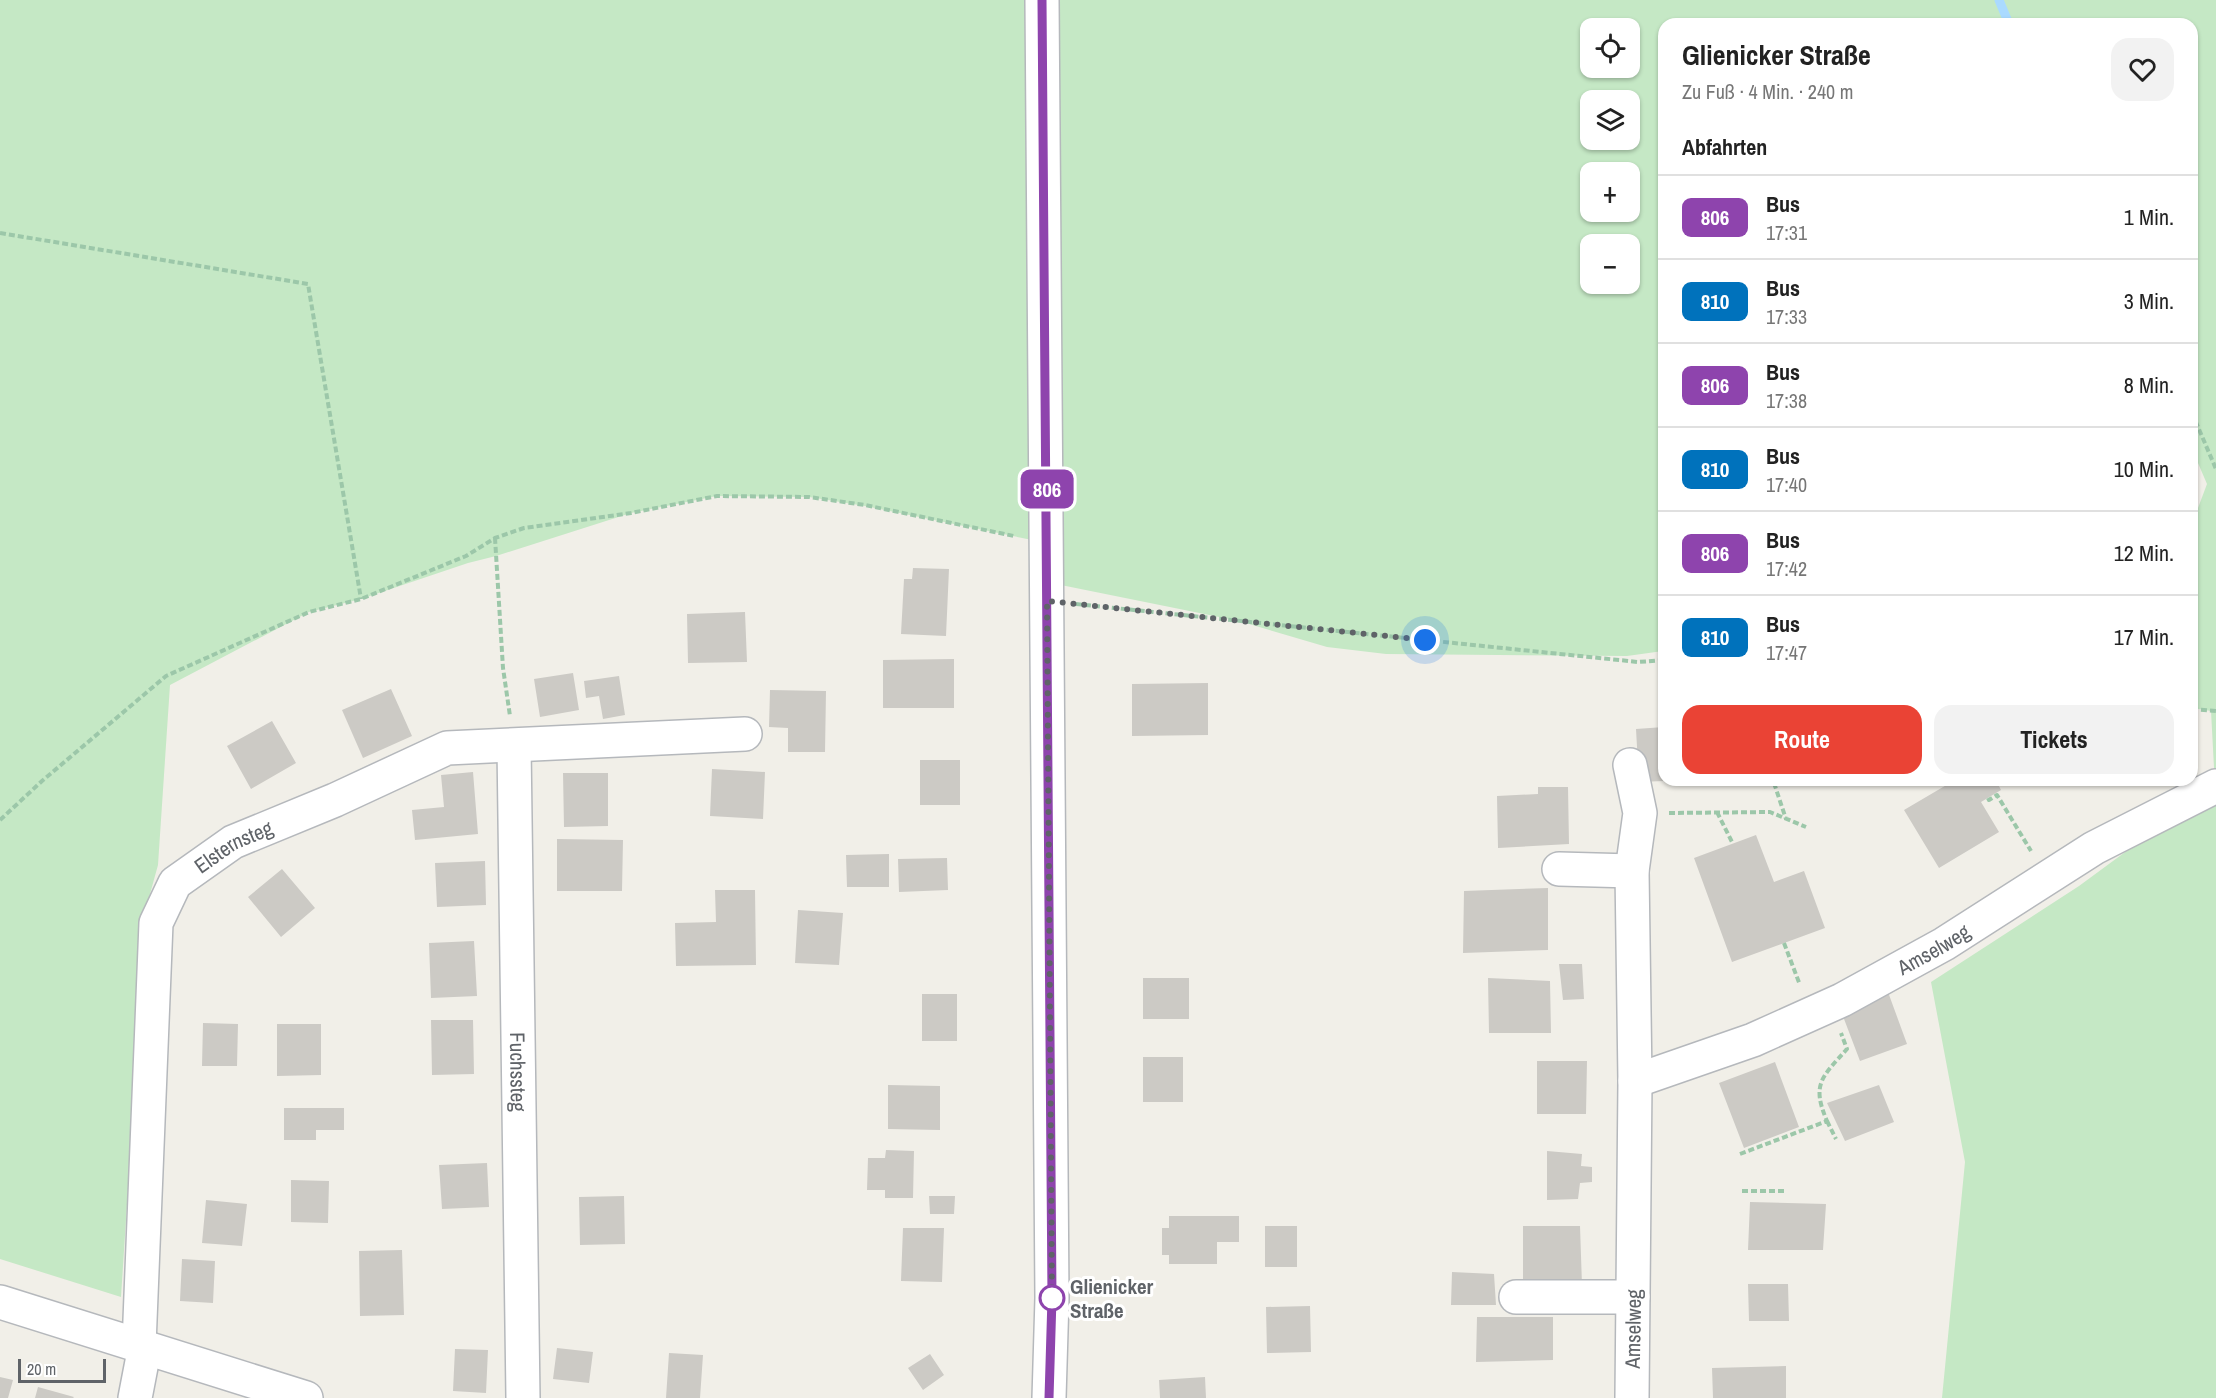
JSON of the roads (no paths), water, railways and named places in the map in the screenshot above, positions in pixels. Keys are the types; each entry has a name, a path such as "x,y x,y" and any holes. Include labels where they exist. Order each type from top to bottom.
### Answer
{"street":[{"path":"1042,0 1052,1298 1049,1398"},
{"name":"Elsternsteg","path":"135,1398 142,1345 156,923 175,883 233,842 334,800 447,748 745,734"},
{"name":"Fuchssteg","path":"514,746 524,1398"},
{"name":"Amselweg","path":"1630,765 1640,813 1632,871 1635,1081 1632,1398"},
{"name":"Amselweg","path":"1635,1081 1753,1040 1824,1019 1842,1000 1944,945 2094,848 2216,786"},
{"path":"1559,869 1632,871"},
{"path":"1516,1297 1633,1297"},
{"path":"0,1302 306,1398"}],"waterway":[{"path":"1999,0 2006,18"}],"place":[{"name":"Glienicker Straße","path":"1052,1298"}]}
